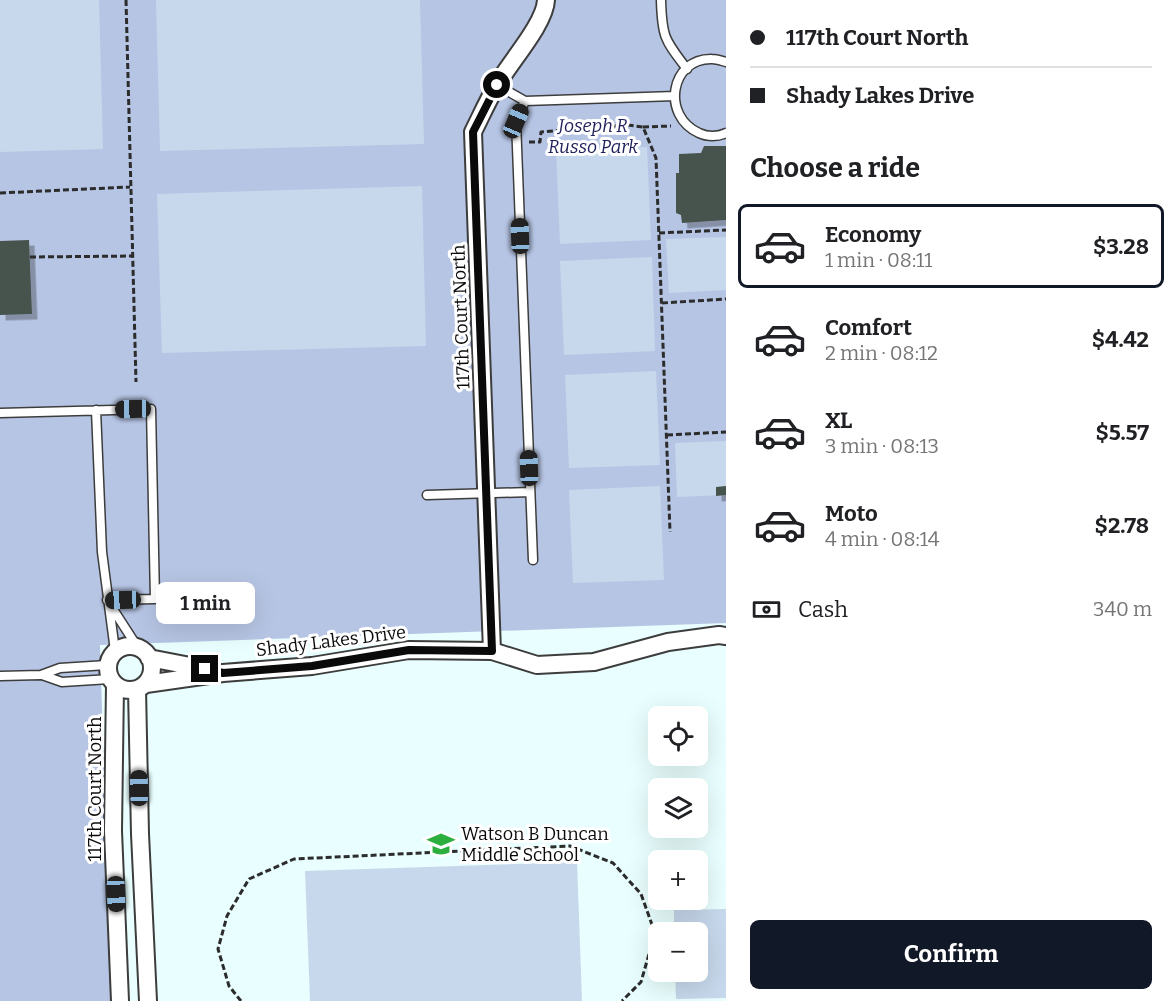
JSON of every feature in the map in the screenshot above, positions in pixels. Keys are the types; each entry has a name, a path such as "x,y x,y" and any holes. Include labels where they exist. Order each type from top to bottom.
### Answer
{"street":[{"name":"117th Court North","path":"492,651 473,132 497,85 531,34 546,6 546,0"},
{"name":"Shady Lakes Drive","path":"141,687 223,673 312,666 409,650 492,651 537,665 594,662 668,642 726,636"},
{"path":"141,687 123,689 112,670 126,646 144,653 152,668 141,687 140,834 148,1001"},
{"name":"Shady Lakes Drive","path":"144,653 223,673"},
{"name":"117th Court North","path":"112,670 113,831 120,1001"}],"lane":[{"path":"661,0 664,36 687,69"},
{"path":"726,62 712,59 696,62 687,69 676,86 674,102 679,117 690,129 704,135 726,133"},
{"path":"497,85 525,101 675,96"},
{"path":"525,101 516,121 533,560"},
{"path":"0,413 152,409 156,598 107,600"},
{"path":"96,410 102,552 112,670"},
{"path":"427,495 530,492"},
{"path":"107,600 144,653"},
{"path":"0,676 41,675 60,668 112,670"},
{"path":"41,675 62,682 112,670"}],"path":[{"path":"126,0 136,382"},
{"path":"540,142 541,132 628,125 643,127 656,158 670,532"},
{"path":"0,193 131,187"},
{"path":"659,233 726,230"},
{"path":"30,257 133,256"},
{"path":"662,303 726,299"},
{"path":"667,435 726,432"},
{"path":"241,1001 229,986 218,949 227,916 249,879 294,859 570,846 613,863 641,894 655,933 641,982 622,1001"}],"green space":[{"name":"Joseph R Russo Park","path":"0,0 726,0 726,623 100,645 111,1001 0,1001"}],"shaded area":[{"path":"0,0 99,0 103,149 0,152"},
{"path":"156,0 420,0 424,144 160,151"},
{"path":"647,147 651,240 560,244 556,150"},
{"path":"422,186 426,346 162,353 157,194"},
{"path":"726,237 726,290 669,293 666,239"},
{"path":"652,257 655,351 564,355 560,261"},
{"path":"656,371 660,465 569,468 565,375"},
{"path":"726,441 726,495 677,497 675,443"},
{"path":"660,486 664,580 573,583 569,490"},
{"path":"577,862 582,1001 310,1001 305,871"},
{"path":"726,909 726,998 676,999 675,982 708,982 708,922 674,922 674,910"}],"building":[{"path":"704,146 726,146 726,220 682,223 681,215 676,213 676,173 679,173 679,154 701,153"},
{"path":"29,240 32,314 0,315 0,241"},
{"path":"726,486 726,495 716,496 716,487"}],"place":[{"name":"Watson B Duncan Middle School","path":"441,844"}],"route":[{"path":"205,669 223,673 312,666 409,650 492,651 473,132 497,85"}]}
